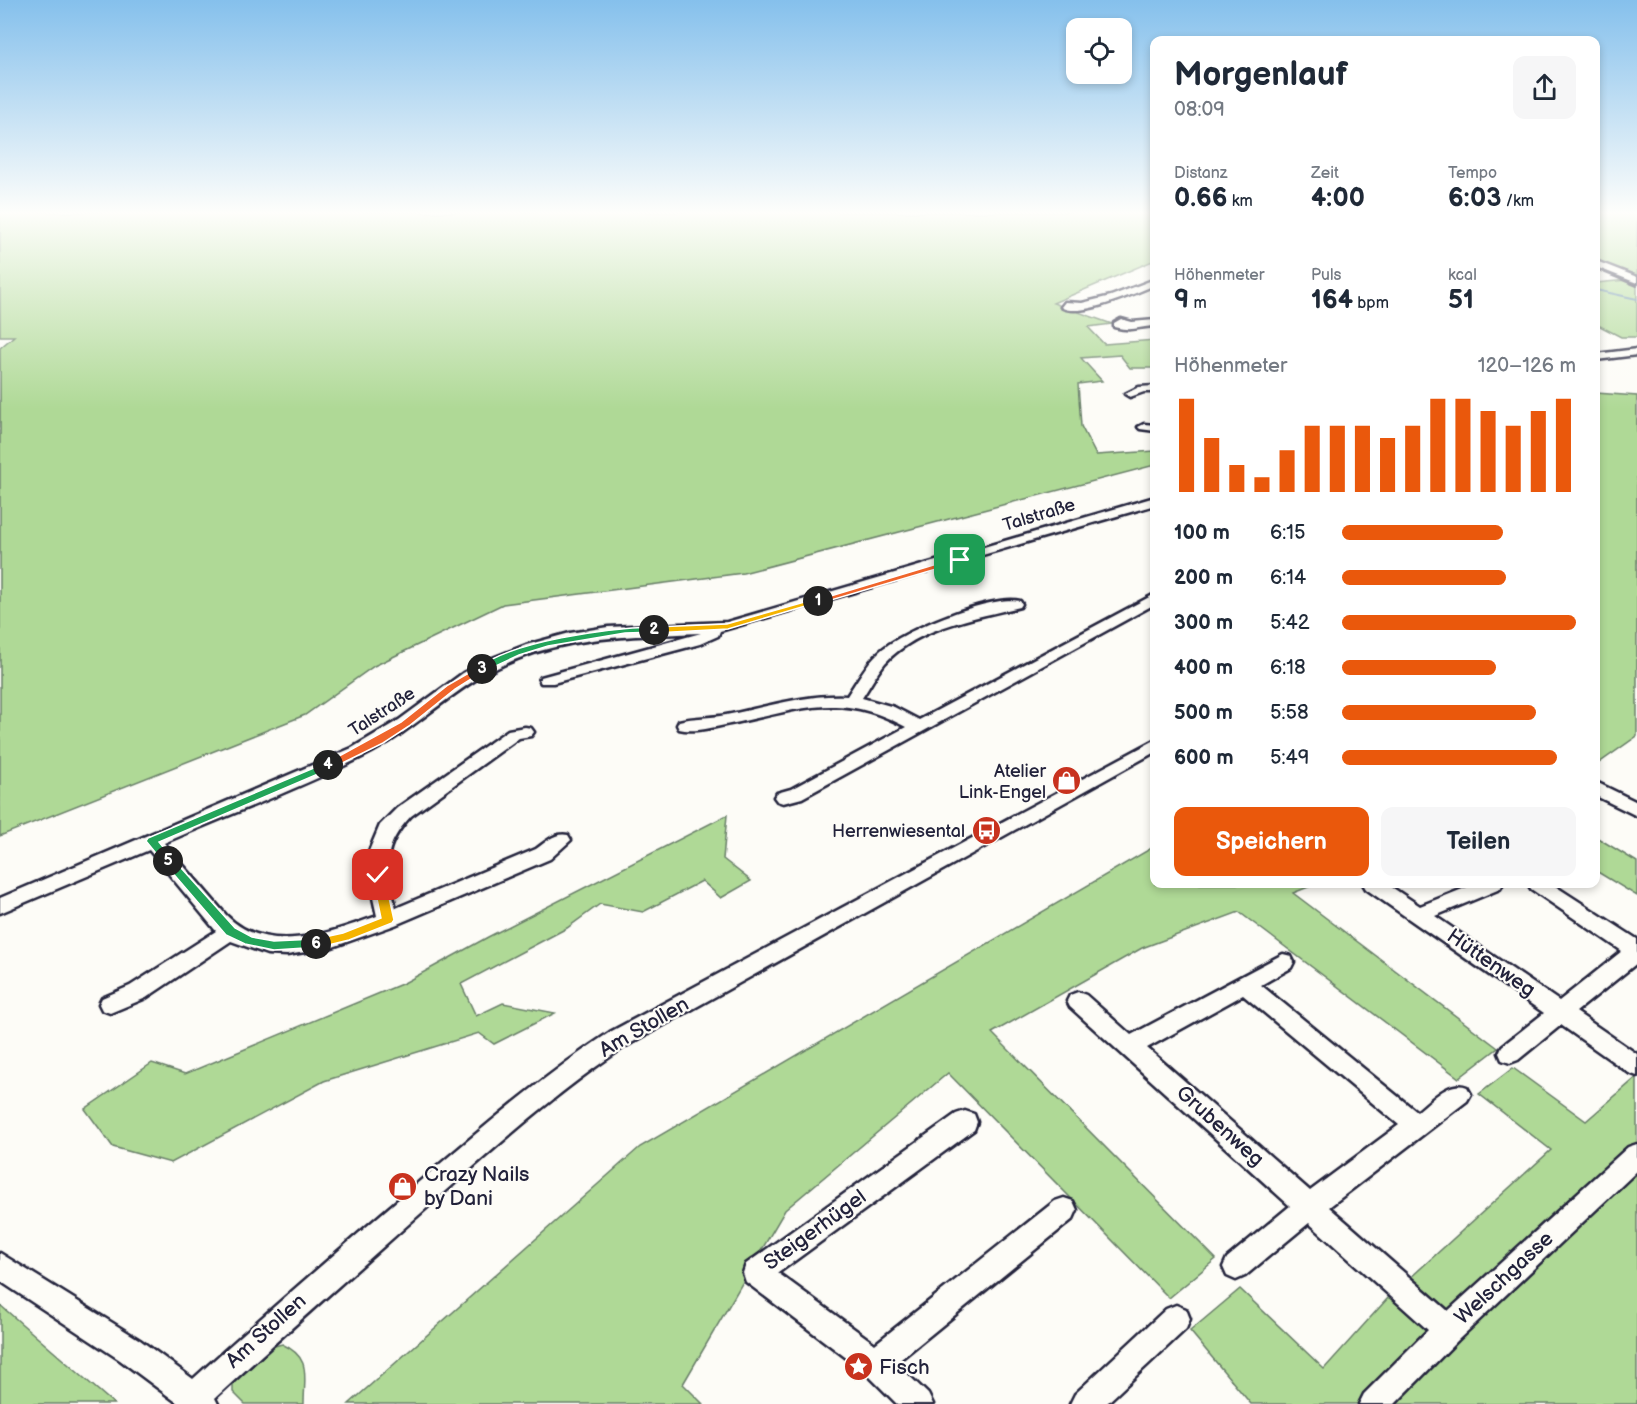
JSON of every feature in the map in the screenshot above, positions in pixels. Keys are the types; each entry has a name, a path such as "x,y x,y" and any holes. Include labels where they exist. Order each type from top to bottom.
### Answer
{"street":[{"path":"1083,306 1114,298 1150,284"},
{"path":"1135,324 1150,323"},
{"path":"1600,356 1636,351"},
{"path":"1130,394 1150,389"},
{"name":"Talstraße","path":"547,680 695,641 728,626 1150,502"},
{"path":"783,797 796,794 1150,601"},
{"path":"852,701 874,667 891,649 913,636 989,607 1015,604"},
{"name":"Talstraße","path":"0,906 358,752 405,724 452,687 480,670 516,653 574,637 625,630 728,626"},
{"path":"685,725 703,724 797,702 822,699 852,701 880,707 906,718 919,727"},
{"path":"388,920 378,875 380,851 387,830 404,812 436,788 514,734 525,732"},
{"name":"Am Stollen","path":"199,1400 417,1198 579,1065 618,1039 1150,748"},
{"path":"1600,790 1637,810"},
{"path":"152,841 230,932 249,941 274,946 310,945 345,937 543,854 561,840"},
{"name":"Hüttenweg","path":"1379,888 1637,1066"},
{"name":"Hüttenweg","path":"1420,914 1483,888"},
{"path":"1510,1053 1637,950 1544,888"},
{"path":"110,1004 138,992 230,932"},
{"path":"1131,1046 1283,962"},
{"path":"1245,984 1416,1125"},
{"name":"Grubenweg","path":"1078,1001 1448,1330"},
{"path":"1236,1267 1310,1206 1459,1094"},
{"name":"Steigerhügel","path":"918,1404 875,1362 756,1273 965,1122"},
{"name":"Welschgasse","path":"1374,1404 1448,1330 1637,1155"},
{"path":"875,1362 1064,1210"},
{"path":"0,1266 130,1350 199,1400"},
{"path":"1085,1404 1176,1319"}],"green space":[{"path":"0,278 1113,278 1053,303 1112,324 1088,327 1104,344 1150,340 1150,368 1130,368 1120,355 1081,358 1102,381 1078,384 1081,426 1096,455 1150,451 1150,466 743,573 503,604 374,666 305,715 0,836 0,348 14,336 0,336"},
{"path":"1637,279 1637,337 1621,337 1600,326 1600,283"},
{"path":"1600,393 1637,396 1637,736 1600,762"},
{"path":"727,815 723,859 751,881 721,898 702,881 643,912 600,904 567,928 461,984 476,1016 503,1003 555,1013 494,1044 479,1033 324,1081 171,1163 113,1147 85,1109 152,1063 185,1074 404,983 488,937"},
{"path":"1600,839 1637,862 1637,896 1600,873"},
{"path":"1150,849 1150,888 1306,888 1293,893 1498,1048 1459,1078 1239,912 1142,948 992,1033 1216,1259 1169,1298 948,1073 785,1210 683,1384 703,1404 349,1404 640,1147"},
{"path":"1513,1068 1586,1121 1637,1077 1637,1404 1251,1404 1190,1331 1240,1289 1324,1369 1388,1298 1551,1150 1479,1094"},
{"path":"0,1305 114,1404 0,1404"},
{"path":"282,1344 292,1349 302,1361 305,1376 304,1404 245,1404 233,1392 233,1377 260,1350"}],"waterway":[{"path":"1600,291 1637,299"}],"railway":[{"path":"1617,278 1637,286"}],"place":[{"name":"Atelier Link-Engel","path":"1067,781"},
{"name":"Herrenwiesental","path":"986,831"},
{"name":"Crazy Nails by Dani","path":"403,1186"},
{"name":"Fisch","path":"858,1367"}],"route":[{"path":"378,875 388,920 345,937 310,945 274,946 249,941 230,932 152,841 358,752 405,724 452,687 480,670 516,653 574,637 625,630 728,626 960,560"}]}
